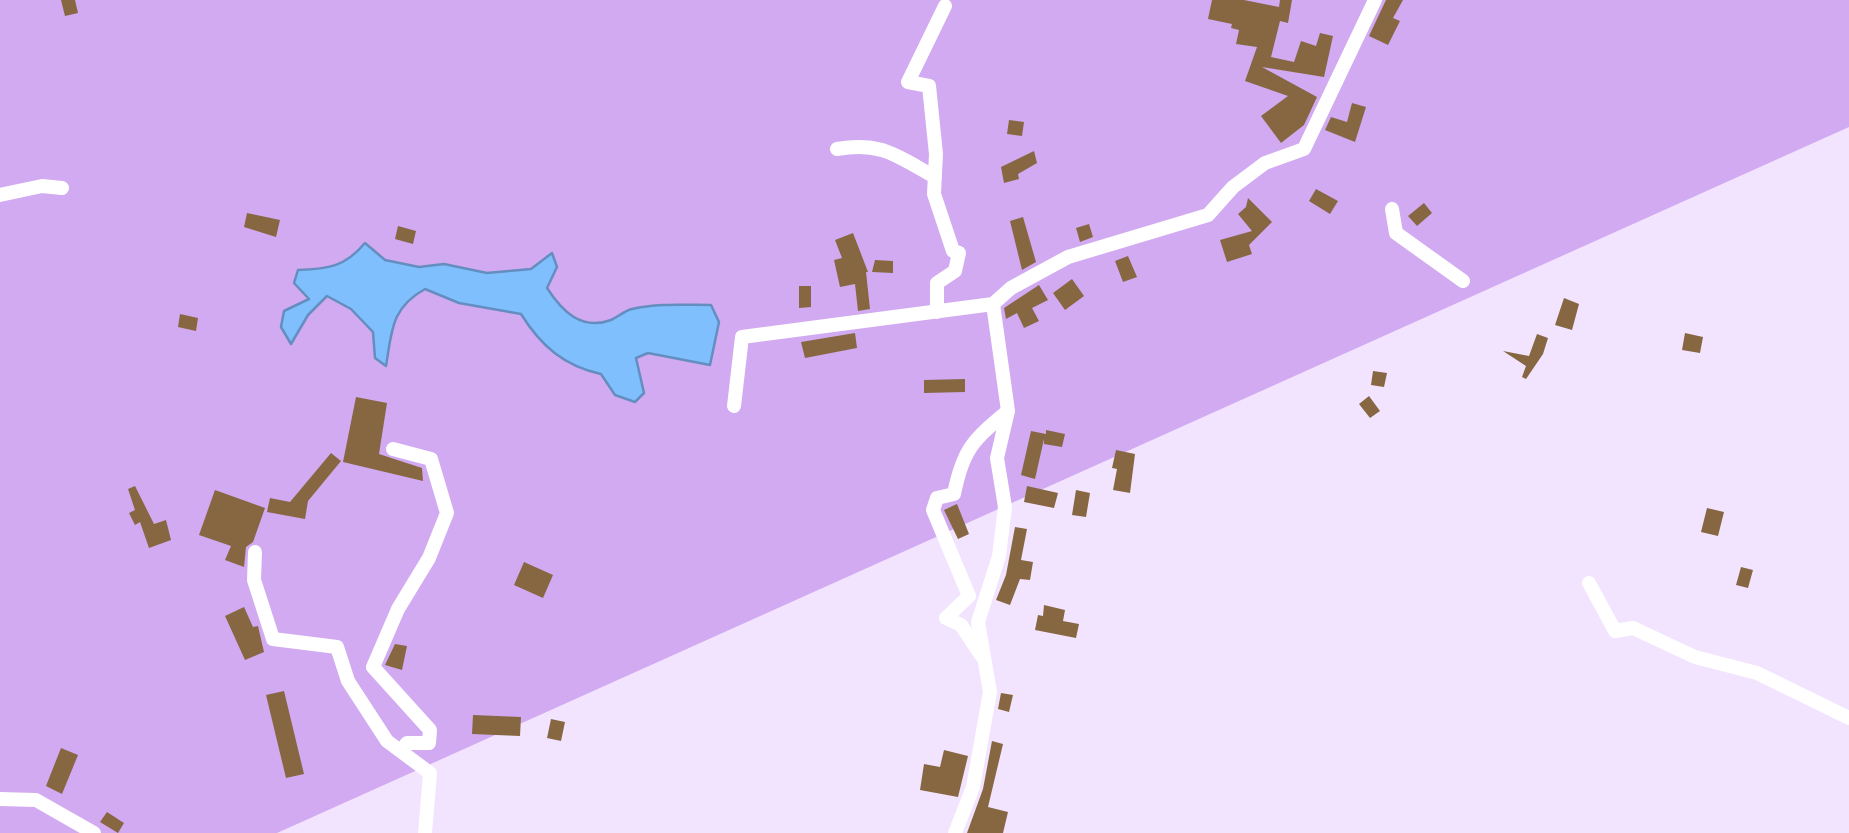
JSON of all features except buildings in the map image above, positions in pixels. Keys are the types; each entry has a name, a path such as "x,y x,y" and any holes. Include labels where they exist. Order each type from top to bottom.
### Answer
{"street":[{"path":"734,406 742,338 993,304 1011,288 1068,257 1208,214 1264,164 1304,149 1374,0"},
{"path":"937,312 936,283 955,271 959,254 953,251 934,194 936,154 929,86 908,82 945,6"},
{"path":"837,148 865,144 890,152 935,177"},
{"path":"0,195 42,186 62,188"},
{"path":"1392,209 1396,233 1463,281"},
{"path":"955,833 972,787 990,692 978,622 1000,556 1004,507 996,458 1008,411 993,304"},
{"path":"984,660 961,625 946,618 969,596 934,510 937,498 954,494 960,462 966,452 982,432 1008,411"},
{"path":"393,449 431,459 447,514 373,667 430,730 429,743 406,743 401,751"},
{"path":"255,552 254,580 273,638 337,647 348,681 387,741 430,774 425,833"},
{"path":"1590,583 1616,631 1632,628 1695,656 1757,673 1849,718"},
{"path":"0,800 36,800 94,833"}],"shaded area":[{"path":"0,0 1849,0 1849,127 277,833 0,833"}],"water":[{"path":"365,243 385,260 419,267 444,264 487,273 531,269 552,253 557,267 547,288 573,317 590,323 611,320 642,307 711,305 719,322 710,365 648,353 636,358 644,393 635,402 615,395 601,374 576,366 555,353 521,314 459,303 425,289 399,312 386,366 375,358 373,332 351,309 327,296 308,315 291,344 281,327 284,311 309,299 294,283 298,270 335,265"}]}
